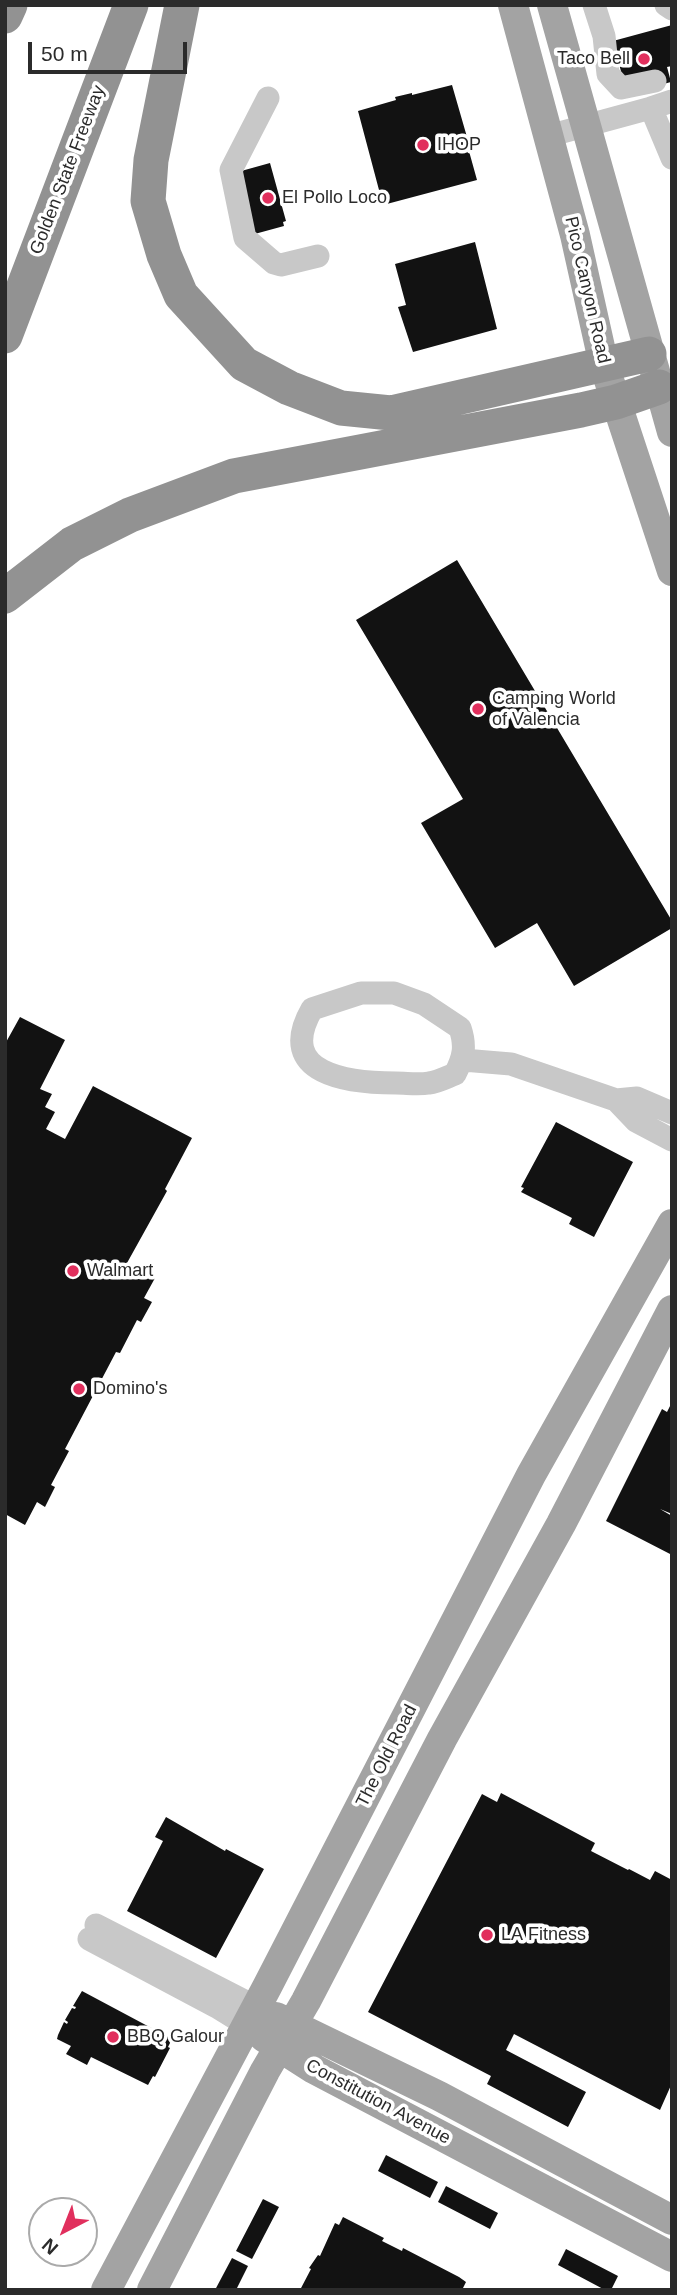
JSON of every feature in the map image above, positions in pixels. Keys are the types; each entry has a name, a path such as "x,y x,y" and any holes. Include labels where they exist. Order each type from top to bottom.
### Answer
{"highway":[{"path":"5,16 9,5"},
{"name":"Golden State Freeway","path":"5,336 131,5"},
{"path":"181,5 151,160 148,201 163,255 181,295 244,364 289,388 341,408 391,413 660,352"},
{"path":"5,596 72,544 130,515 234,476 616,402 665,385"}],"main road":[{"name":"Pico Canyon Road","path":"513,5 575,235 604,365 672,571"},
{"path":"552,5 660,352 672,432"},
{"name":"The Old Road","path":"106,2290 531,1475 672,1224"},
{"path":"152,2290 442,1739 561,1524 672,1310"},
{"name":"Constitution Avenue","path":"251,2016 286,2036 439,2096 672,2220"},
{"name":"Constitution Avenue","path":"286,2036 314,2069 672,2257"}],"lane":[{"path":"594,5 604,36 608,74 621,89 665,78"},
{"path":"666,5 672,9"},
{"path":"268,98 231,170 245,237 274,263 282,265 318,256"},
{"path":"548,136 661,104 672,158"},
{"path":"361,993 394,993 424,1004 460,1028 465,1044 463,1060 455,1074 430,1083 371,1083 330,1076 316,1068 306,1055 302,1039 303,1023 312,1009 346,997 361,993"},
{"path":"463,1060 511,1064 616,1100 637,1098 672,1113"},
{"path":"616,1100 636,1121 672,1140"},
{"name":"Constitution Avenue","path":"92,1932 217,2007 251,2016"}],"building":[{"name":"Taco Bell","path":"672,25 672,66 667,67 671,82 656,86 623,79 613,41"},
{"path":"452,85 477,180 383,205 358,111 396,100 395,97"},
{"path":"270,163 286,221 283,222 284,226 251,235 234,173"},
{"path":"475,242 497,329 413,352 398,307 406,305 395,264"},
{"name":"Camping World of Valencia","path":"457,560 672,921 672,928 574,986 537,923 495,948 421,823 463,799 356,620"},
{"name":"Walmart","path":"20,1017 65,1040 40,1089 52,1094 45,1107 55,1112 46,1129 65,1139 93,1086 192,1138 165,1189 167,1191 127,1263 155,1278 144,1298 152,1302 141,1322 137,1320 120,1353 116,1352 65,1449 69,1451 51,1485 55,1487 45,1507 37,1502 25,1525 5,1514 5,1044"},
{"path":"556,1122 633,1162 594,1237 569,1224 572,1218 521,1192 524,1188 521,1187"},
{"path":"672,1402 672,1514 660,1509 672,1516 672,1555 606,1521 662,1409 667,1412"},
{"path":"501,1793 595,1843 591,1851 628,1870 650,1880 655,1871 672,1880 672,2083 660,2110 514,2034 506,2050 586,2092 568,2127 487,2084 491,2076 368,2012 482,1794 497,1802"},
{"path":"166,1817 225,1851 226,1849 264,1869 216,1958 127,1911 163,1841 155,1837"},
{"name":"BBQ Galour","path":"82,1991 172,2039 155,2077 153,2076 148,2085 91,2057 87,2065 66,2054 71,2046 57,2039 58,2035 64,2022 67,2024 65,2020 72,2008 75,2009 73,2006"},
{"path":"386,2155 438,2182 430,2198 378,2171"},
{"path":"446,2186 498,2213 490,2229 438,2202"},
{"path":"263,2199 279,2207 252,2259 236,2251"},
{"path":"343,2217 384,2238 382,2241 402,2251 403,2248 459,2277 466,2282 462,2290 300,2290 311,2269 309,2268 318,2255 320,2256 335,2223 339,2225"},
{"path":"566,2249 618,2276 611,2290 605,2290 558,2265"},
{"path":"232,2258 248,2266 236,2290 215,2290"}],"place":[{"name":"Taco Bell","path":"644,59"},
{"name":"IHOP","path":"423,145"},
{"name":"El Pollo Loco","path":"268,198"},
{"name":"Camping World of Valencia","path":"478,709"},
{"name":"Walmart","path":"73,1271"},
{"name":"Domino's","path":"79,1389"},
{"name":"LA Fitness","path":"487,1935"},
{"name":"BBQ Galour","path":"113,2037"}]}
